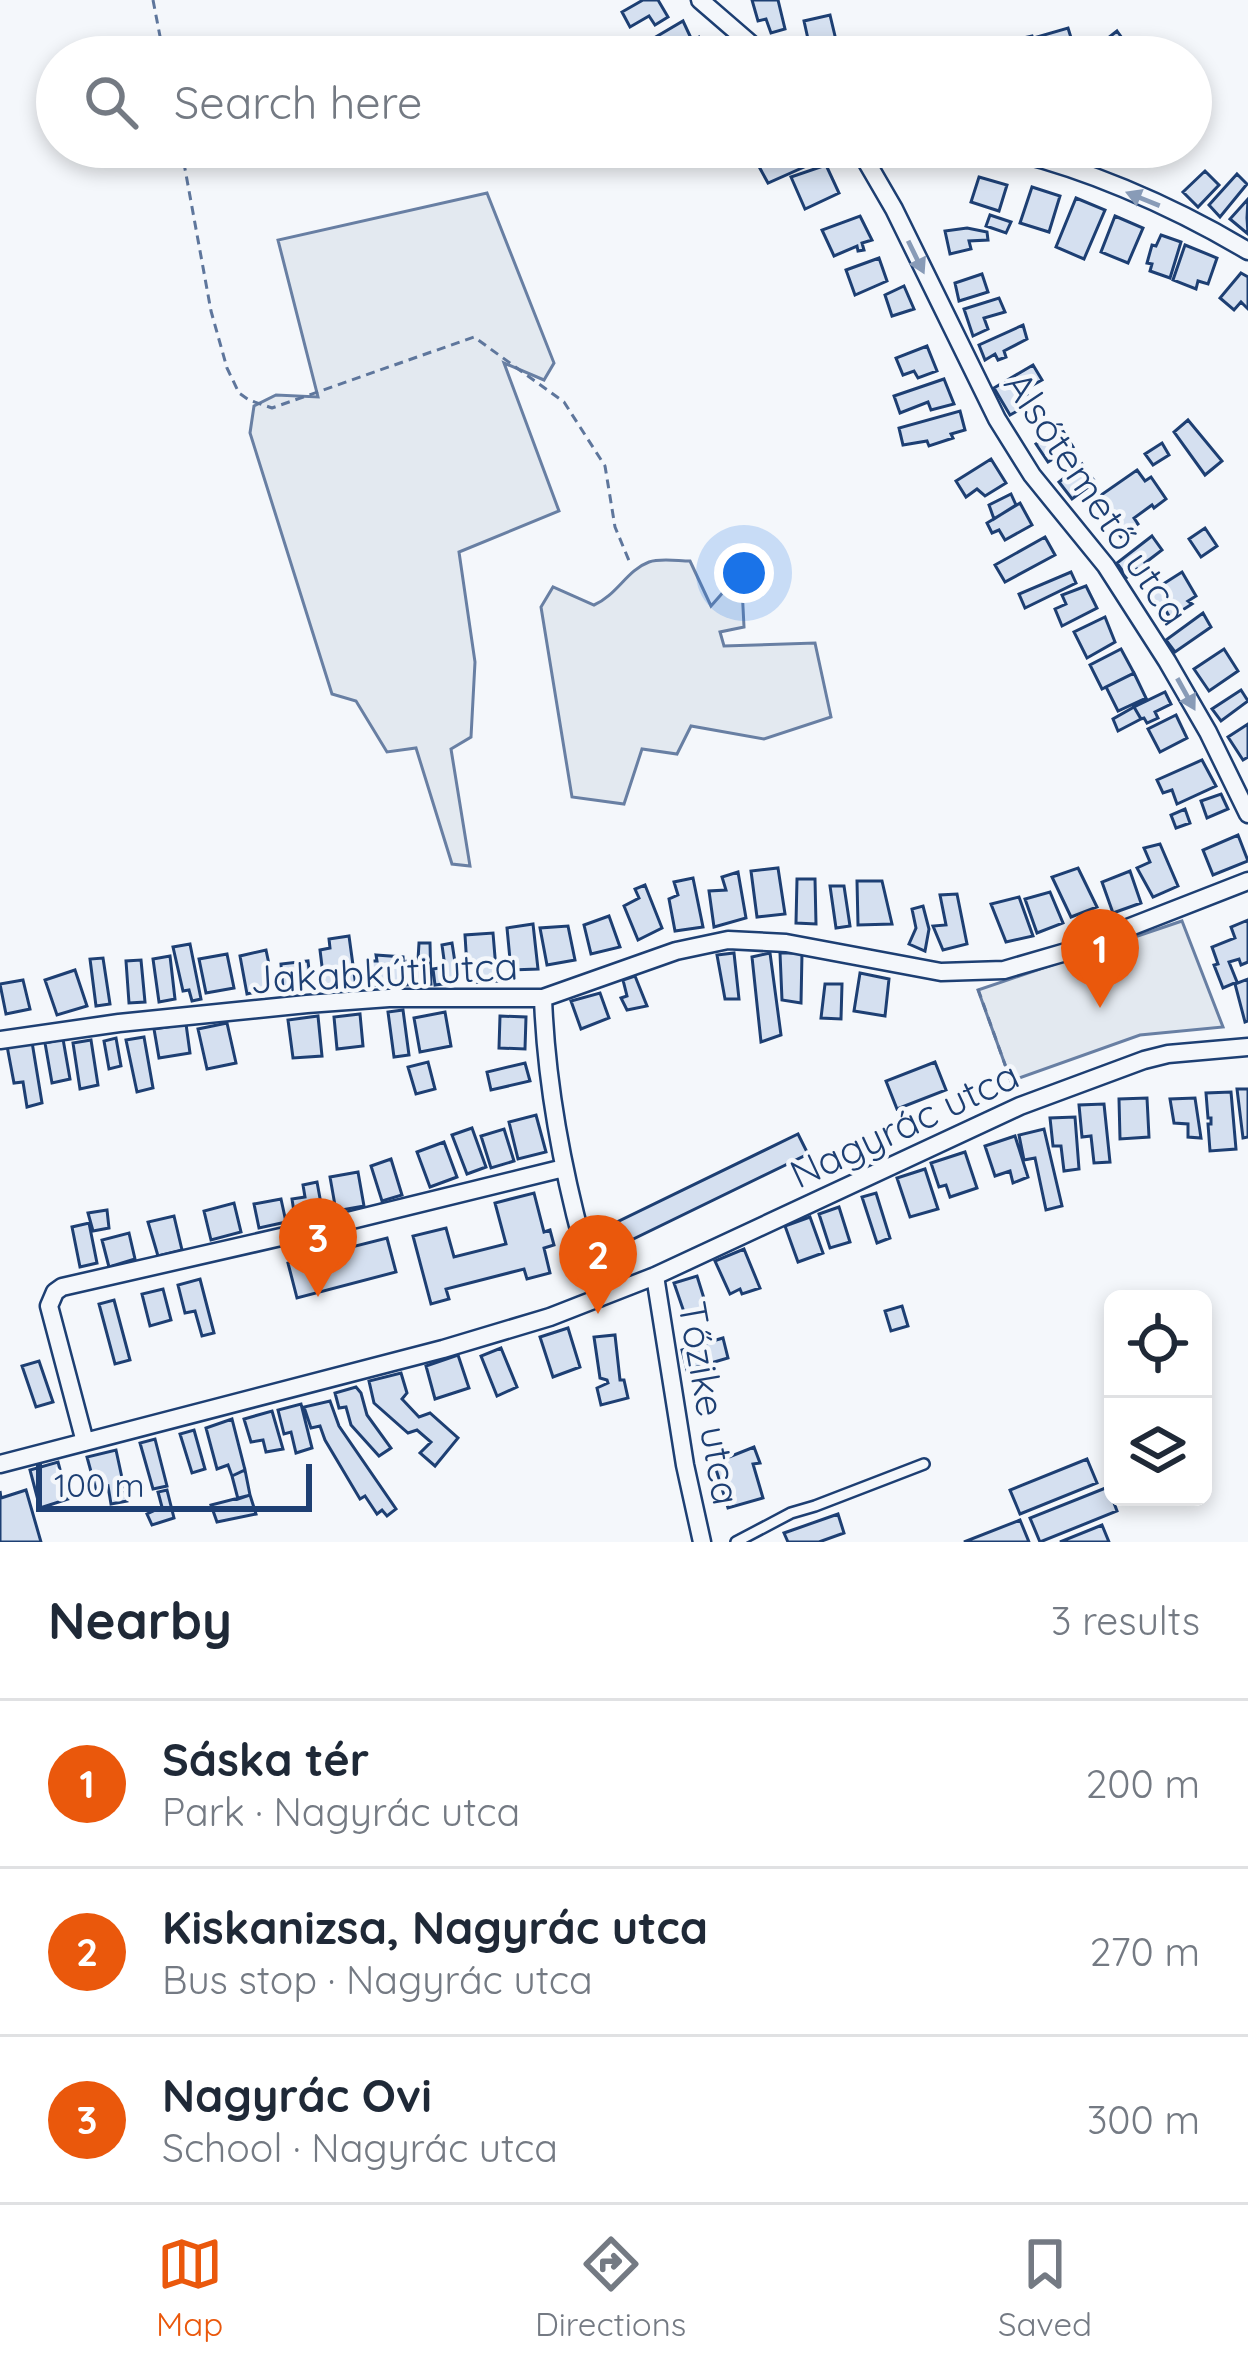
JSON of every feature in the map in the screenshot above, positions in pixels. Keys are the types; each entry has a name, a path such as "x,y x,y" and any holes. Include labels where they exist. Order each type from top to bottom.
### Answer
{"street":[{"path":"700,0 742,36"},
{"name":"Alsótemető utca","path":"871,168 997,419 1032,475 1106,566 1167,661 1248,814"},
{"path":"1064,168 1172,210 1248,251"},
{"name":"Jakabkúti utca","path":"0,1040 307,1004 389,998 542,998 676,951 728,940 786,943 941,972 1004,970 1049,958 1248,881"},
{"path":"542,998 545,1055 564,1168 599,1298"},
{"name":"Nagyrác utca","path":"0,1465 550,1317 655,1276 1019,1106 1144,1060 1248,1047"},
{"path":"85,1442 50,1306 62,1287 564,1168"},
{"name":"Tőzike utca","path":"655,1276 702,1542"}],"lane":[{"path":"736,1542 790,1513 924,1464"}],"path":[{"path":"153,0 160,36"},
{"path":"185,168 211,311 239,393 272,408 474,337 564,402 605,466 615,527 630,563"},
{"path":"972,973 1019,1106"}],"shaded area":[{"path":"487,193 554,363 544,380 504,363 559,511 459,552 475,662 471,737 451,749 470,866 452,864 416,748 387,752 356,701 332,694 250,433 254,406 276,395 318,397 278,240"},
{"path":"690,561 711,606 726,589 742,587 744,627 720,632 724,646 815,643 831,717 764,739 691,726 677,754 642,749 624,804 572,797 541,607 553,587 594,605 649,562"},
{"path":"1182,921 1223,1027 1140,1035 1011,1081 978,990"}],"building":[{"path":"643,0 658,0 668,17 655,25 649,16 630,27 622,12"},
{"path":"752,0 778,0 785,29 771,33 766,19 758,21"},
{"path":"830,15 835,36 807,36 804,21"},
{"path":"683,21 690,36 658,36"},
{"path":"1068,28 1070,36 1040,36"},
{"path":"760,168 802,168 768,183"},
{"path":"827,168 839,193 805,209 791,177"},
{"path":"1205,171 1219,185 1198,207 1183,192"},
{"path":"1237,174 1247,184 1220,217 1209,205"},
{"path":"979,177 1007,185 999,211 971,202"},
{"path":"1032,187 1060,196 1049,232 1020,223"},
{"path":"1076,198 1105,210 1084,259 1056,247"},
{"path":"1248,199 1247,218 1248,234 1230,219"},
{"path":"990,215 1011,222 1006,233 986,226"},
{"path":"860,216 872,240 862,243 864,250 858,251 857,246 834,256 822,230"},
{"path":"1115,216 1143,228 1128,263 1101,252"},
{"path":"945,231 987,232 988,240 969,241 971,249 950,254"},
{"path":"1161,235 1181,242 1170,278 1150,271 1152,264 1147,263"},
{"path":"1185,245 1217,258 1208,284 1198,281 1196,289 1173,280"},
{"path":"879,258 887,281 855,295 846,270"},
{"path":"1241,273 1248,277 1248,309 1241,302 1234,310 1220,298"},
{"path":"982,274 988,292 959,301 955,283"},
{"path":"904,286 914,309 892,316 885,295"},
{"path":"999,298 1005,312 984,318 988,329 973,336 964,309"},
{"path":"1023,325 1027,339 1004,351 1006,357 998,360 995,354 985,360 979,345"},
{"path":"927,346 937,371 918,378 914,371 903,375 896,358"},
{"path":"1033,365 1042,380 1024,390 1032,403 1010,415 994,388"},
{"path":"944,379 954,404 931,410 928,402 900,413 894,396"},
{"path":"960,411 965,430 951,434 953,438 929,446 927,441 903,445 899,428"},
{"path":"1188,420 1222,461 1205,475 1174,432"},
{"path":"1061,428 1073,447 1048,462 1036,444"},
{"path":"1162,443 1169,455 1153,465 1145,454"},
{"path":"991,459 1006,483 985,496 977,489 966,497 956,481"},
{"path":"1082,464 1095,482 1072,499 1059,482"},
{"path":"1137,470 1145,481 1151,477 1166,499 1134,518 1138,524 1121,537 1112,525 1105,530 1091,502"},
{"path":"1011,494 1016,505 994,519 989,505"},
{"path":"1020,503 1032,525 1005,540 999,530 992,533 987,523"},
{"path":"1205,528 1217,546 1201,557 1189,539"},
{"path":"1152,536 1162,550 1145,563 1148,568 1142,575 1137,569 1127,577 1117,563"},
{"path":"1045,537 1055,555 1005,582 995,565"},
{"path":"1071,572 1076,583 1025,608 1019,594"},
{"path":"1182,572 1196,596 1170,618 1164,607 1160,612 1149,593"},
{"path":"1086,586 1097,608 1062,626 1055,609 1066,604 1062,595"},
{"path":"1203,613 1211,627 1175,652 1166,640"},
{"path":"1105,617 1115,642 1087,658 1074,632"},
{"path":"1121,649 1134,673 1102,689 1090,665"},
{"path":"1224,649 1238,671 1209,691 1194,669"},
{"path":"1134,673 1146,698 1118,711 1106,687"},
{"path":"1241,690 1248,701 1221,721 1212,709"},
{"path":"1165,692 1171,704 1155,712 1158,718 1147,723 1141,719 1134,707"},
{"path":"1134,707 1141,719 1118,731 1113,719"},
{"path":"1176,715 1187,738 1160,752 1148,729"},
{"path":"1248,724 1248,757 1243,760 1228,737"},
{"path":"1202,760 1216,786 1177,804 1172,790 1163,793 1157,780"},
{"path":"1221,794 1228,809 1207,818 1201,801"},
{"path":"1185,809 1190,823 1176,828 1171,815"},
{"path":"1238,835 1248,861 1213,875 1203,850"},
{"path":"1160,844 1178,886 1153,897 1137,868 1150,862 1144,848"},
{"path":"778,868 785,914 757,917 751,871"},
{"path":"1078,868 1097,907 1071,917 1052,877"},
{"path":"1130,871 1141,903 1113,913 1102,882"},
{"path":"738,872 746,918 714,927 709,891 726,890 722,877"},
{"path":"693,878 703,927 675,931 669,899 678,895 674,882"},
{"path":"797,879 815,879 816,924 796,923"},
{"path":"857,881 882,881 892,924 858,925"},
{"path":"645,885 662,928 638,940 624,906 639,898 635,889"},
{"path":"830,886 844,886 850,926 836,928"},
{"path":"1050,892 1063,923 1037,933 1025,899"},
{"path":"957,894 967,944 943,950 933,926 946,925 940,895"},
{"path":"1019,897 1033,936 1006,942 991,904"},
{"path":"923,906 929,929 925,951 909,944 916,928 912,909"},
{"path":"609,916 620,947 591,954 584,925"},
{"path":"1248,920 1248,962 1229,962 1237,982 1223,988 1212,947 1235,938 1231,927"},
{"path":"533,924 538,969 511,970 507,928"},
{"path":"568,926 575,960 547,965 540,928"},
{"path":"493,933 497,981 468,983 465,935"},
{"path":"349,936 356,987 325,991 320,950 330,948 329,939"},
{"path":"419,943 430,943 431,984 407,985 407,961 418,960"},
{"path":"452,943 458,982 435,985 433,969 445,967 442,945"},
{"path":"190,944 201,999 192,1001 189,990 183,991 173,947"},
{"path":"266,950 274,988 247,994 240,956"},
{"path":"734,953 739,999 725,999 717,955"},
{"path":"770,953 781,1035 761,1042 752,957"},
{"path":"780,953 802,953 801,1003 782,1000"},
{"path":"227,954 234,988 206,993 199,959"},
{"path":"376,955 403,957 405,985 374,985 365,980 365,961 377,961"},
{"path":"170,956 175,999 159,1002 153,959"},
{"path":"103,958 110,1004 96,1006 90,959"},
{"path":"141,960 145,1002 129,1003 126,961"},
{"path":"308,961 311,986 283,989 281,964"},
{"path":"75,970 87,1006 57,1015 45,980"},
{"path":"860,973 889,979 885,1016 854,1011"},
{"path":"635,976 647,1006 627,1010 621,998 627,996 623,980"},
{"path":"1248,979 1248,1021 1245,1022 1235,984"},
{"path":"23,980 30,1009 6,1014 0,984"},
{"path":"825,984 842,984 841,1019 821,1018"},
{"path":"600,993 609,1018 581,1029 571,1001"},
{"path":"403,1010 409,1055 394,1057 388,1012"},
{"path":"445,1012 451,1046 420,1052 414,1018"},
{"path":"360,1014 363,1046 337,1049 334,1017"},
{"path":"318,1016 322,1056 293,1058 288,1020"},
{"path":"500,1016 526,1017 525,1049 499,1048"},
{"path":"227,1023 236,1063 207,1069 198,1029"},
{"path":"186,1024 190,1053 159,1058 154,1029"},
{"path":"144,1037 153,1088 137,1092 126,1040"},
{"path":"116,1038 121,1066 109,1069 104,1041"},
{"path":"63,1039 70,1079 52,1083 45,1043"},
{"path":"91,1040 98,1085 80,1089 73,1043"},
{"path":"32,1042 42,1103 27,1107 23,1082 14,1083 7,1046"},
{"path":"428,1062 435,1089 416,1094 408,1067"},
{"path":"935,1062 946,1090 897,1109 886,1081"},
{"path":"525,1063 530,1081 491,1090 487,1072"},
{"path":"1237,1089 1248,1089 1248,1137 1243,1138"},
{"path":"1231,1092 1236,1149 1210,1151 1206,1093"},
{"path":"1147,1098 1149,1137 1120,1139 1119,1099"},
{"path":"1195,1098 1201,1138 1188,1137 1188,1124 1174,1123 1170,1099"},
{"path":"1104,1104 1110,1162 1094,1163 1091,1136 1082,1137 1079,1105"},
{"path":"536,1115 546,1152 518,1159 509,1122"},
{"path":"1075,1117 1079,1169 1064,1171 1061,1146 1053,1146 1050,1118"},
{"path":"472,1128 486,1167 467,1174 452,1135"},
{"path":"504,1129 514,1161 491,1168 481,1136"},
{"path":"1044,1129 1062,1206 1046,1210 1035,1158 1024,1160 1019,1135"},
{"path":"798,1134 808,1154 623,1244 613,1224"},
{"path":"1015,1136 1028,1177 1013,1183 1010,1171 995,1176 985,1146"},
{"path":"444,1142 457,1177 430,1187 417,1152"},
{"path":"965,1152 977,1188 950,1197 946,1185 939,1187 931,1163"},
{"path":"391,1159 402,1195 382,1201 371,1166"},
{"path":"925,1169 938,1209 910,1217 897,1178"},
{"path":"358,1172 364,1206 336,1211 330,1177"},
{"path":"317,1182 324,1220 296,1225 292,1199 305,1197 303,1185"},
{"path":"534,1193 544,1232 550,1230 554,1245 544,1248 550,1273 527,1279 524,1269 446,1289 449,1299 431,1304 413,1236 446,1228 454,1257 506,1244 495,1203"},
{"path":"876,1193 890,1238 877,1243 862,1197"},
{"path":"281,1199 286,1222 259,1228 254,1204"},
{"path":"234,1203 241,1232 211,1240 204,1211"},
{"path":"839,1207 850,1242 830,1248 819,1214"},
{"path":"107,1210 109,1228 93,1231 88,1213"},
{"path":"174,1216 182,1250 158,1256 148,1222"},
{"path":"810,1217 823,1253 798,1262 785,1226"},
{"path":"89,1223 97,1263 80,1267 72,1227"},
{"path":"129,1233 135,1259 109,1267 102,1240"},
{"path":"387,1238 396,1272 297,1298 288,1263"},
{"path":"744,1249 760,1288 730,1294 715,1261"},
{"path":"697,1276 707,1308 685,1315 674,1283"},
{"path":"200,1279 214,1333 202,1336 195,1311 185,1313 178,1285"},
{"path":"163,1289 171,1320 150,1326 142,1294"},
{"path":"114,1300 130,1360 115,1364 99,1304"},
{"path":"902,1306 908,1326 891,1331 885,1311"},
{"path":"568,1328 580,1367 553,1377 540,1337"},
{"path":"615,1335 620,1380 624,1380 628,1398 601,1405 597,1388 608,1383 600,1378 594,1337"},
{"path":"723,1338 728,1358 687,1370 682,1350"},
{"path":"501,1348 517,1387 497,1396 481,1356"},
{"path":"458,1355 469,1388 435,1399 426,1366"},
{"path":"39,1361 53,1402 36,1407 22,1366"},
{"path":"401,1373 407,1393 402,1399 419,1417 430,1413 458,1438 435,1466 420,1453 431,1442 417,1430 408,1433 374,1403 369,1381"},
{"path":"356,1387 367,1415 391,1448 379,1456 351,1425 346,1407 339,1408 335,1393"},
{"path":"330,1401 339,1426 396,1509 387,1516 382,1510 377,1514 365,1496 360,1499 320,1426 311,1428 304,1407"},
{"path":"301,1404 312,1448 296,1453 291,1432 284,1434 278,1410"},
{"path":"272,1411 283,1449 266,1452 263,1440 251,1442 244,1419"},
{"path":"232,1419 245,1470 232,1476 228,1465 217,1469 206,1428"},
{"path":"194,1430 205,1469 192,1473 180,1434"},
{"path":"155,1439 167,1486 153,1489 140,1443"},
{"path":"754,1447 760,1463 753,1464 763,1498 728,1508 714,1463"},
{"path":"116,1450 127,1501 111,1504 108,1486 96,1490 87,1457"},
{"path":"1087,1459 1097,1483 1020,1514 1010,1490"},
{"path":"58,1462 68,1499 40,1508 30,1470"},
{"path":"245,1470 250,1495 238,1499 232,1476"},
{"path":"1104,1489 1104,1506 1115,1506 1117,1511 1040,1542 1030,1518"},
{"path":"26,1490 41,1542 0,1542 0,1491 1,1498"},
{"path":"167,1490 174,1518 152,1525 147,1514 162,1507 158,1492"},
{"path":"250,1495 256,1514 217,1522 211,1505"},
{"path":"838,1514 844,1533 819,1542 788,1542 784,1533"},
{"path":"1020,1520 1029,1542 964,1542"},
{"path":"1102,1525 1109,1542 1060,1542"}],"place":[{"name":"Sáska tér","path":"1100,1008"},
{"name":"Nagyrác Ovi","path":"318,1297"},
{"name":"Kiskanizsa, Nagyrác utca","path":"598,1314"}]}
